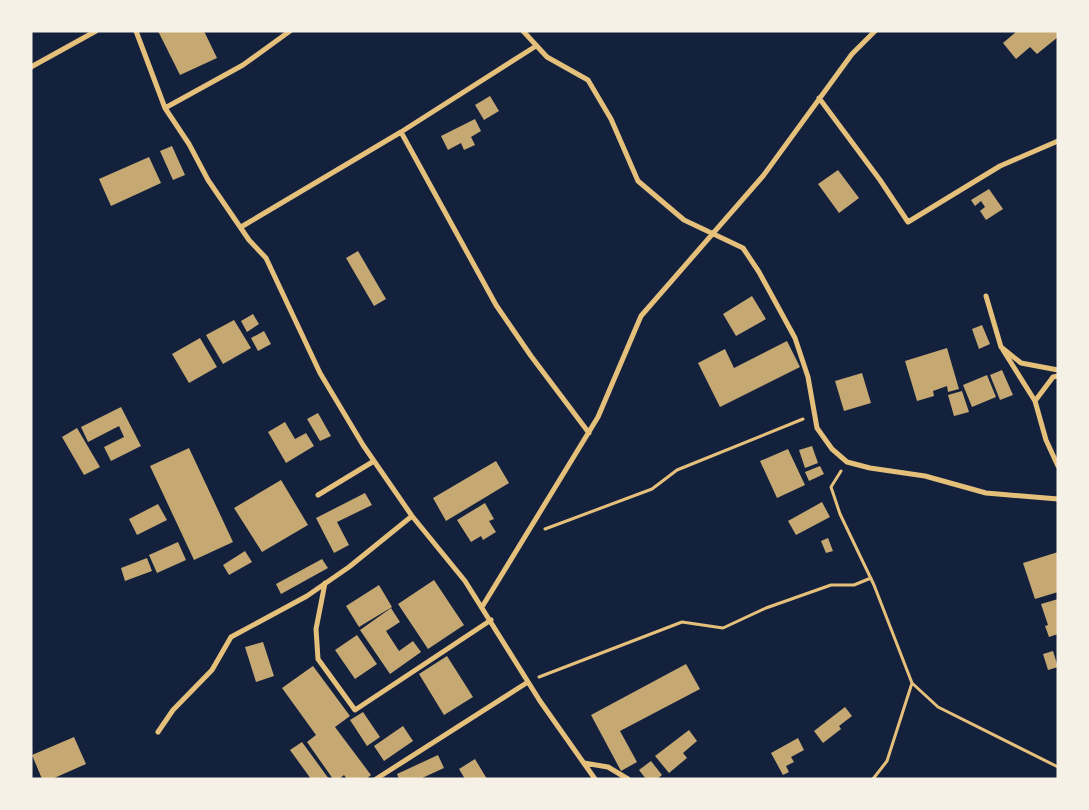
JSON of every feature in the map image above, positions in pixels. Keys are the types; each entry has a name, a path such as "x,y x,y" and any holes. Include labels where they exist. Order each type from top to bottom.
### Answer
{"street":[{"path":"31,67 96,31"},
{"path":"136,31 165,108 189,144 208,180 249,240 266,258 320,373 374,461 412,516 465,581 528,682 595,779"},
{"path":"165,108 243,66 290,31"},
{"path":"523,31 547,57 588,80 611,119 638,181 684,220 743,248 778,304 798,346 808,377 817,428 832,449 847,462 925,476 986,493 1058,499"},
{"path":"482,608 598,417 641,316 762,176 852,54 875,31"},
{"path":"241,227 400,132 536,46"},
{"path":"819,98 880,180 908,222 1000,166 1058,141"},
{"path":"400,132 496,305 588,433"},
{"path":"986,296 1001,346 1035,401 1046,440 1058,466"},
{"path":"1001,346 1022,363 1058,370"},
{"path":"1035,401 1053,376 1058,376"},
{"path":"318,495 374,461"},
{"path":"158,732 173,710 212,670 231,637 326,583 349,567 412,516"},
{"path":"326,583 316,628 318,659 355,710 491,620"},
{"path":"376,779 528,682"},
{"path":"584,763 608,767 628,779"}],"path":[{"path":"526,535 652,489 677,470 815,415"},
{"path":"847,462 831,487 840,514 871,578 912,683 938,707 1058,767"},
{"path":"528,682 547,672 682,622 722,628 766,608 831,585 854,585 871,578"},
{"path":"873,779 887,761 912,683"}],"building":[{"path":"158,31 204,31 217,58 180,75"},
{"path":"1017,31 1058,31 1058,37 1037,54 1030,47 1016,59 1003,43"},
{"path":"490,96 499,111 484,120 475,105"},
{"path":"475,119 481,131 471,137 475,145 464,150 461,143 448,150 441,136"},
{"path":"172,146 185,175 173,180 160,151"},
{"path":"149,157 161,183 111,206 99,179"},
{"path":"838,170 859,198 839,213 818,184"},
{"path":"989,189 1003,209 986,220 980,211 985,207 981,201 975,206 971,200"},
{"path":"358,251 386,299 374,306 346,258"},
{"path":"752,296 766,319 736,336 723,314"},
{"path":"253,314 259,324 247,332 241,321"},
{"path":"234,320 251,348 223,364 206,335"},
{"path":"982,325 990,344 979,349 972,329"},
{"path":"264,331 271,344 258,351 251,338"},
{"path":"200,338 217,367 189,383 172,354"},
{"path":"787,341 800,367 720,407 698,363 725,349 734,368"},
{"path":"947,348 959,389 948,392 947,386 933,391 934,396 917,401 905,361"},
{"path":"1002,370 1013,395 1000,400 990,375"},
{"path":"862,373 871,403 844,411 835,381"},
{"path":"987,375 996,397 972,407 963,385"},
{"path":"962,391 969,412 954,416 948,395"},
{"path":"121,407 141,446 111,461 104,447 124,437 119,426 88,442 81,427"},
{"path":"318,413 331,436 320,441 307,419"},
{"path":"285,422 295,439 306,433 314,446 286,463 268,432"},
{"path":"77,428 100,467 84,475 62,437"},
{"path":"812,446 818,463 805,468 799,450"},
{"path":"189,448 233,542 194,560 150,466"},
{"path":"788,449 805,485 777,498 760,461"},
{"path":"496,461 509,483 446,521 433,498"},
{"path":"820,466 824,474 809,481 805,472"},
{"path":"281,480 308,525 262,552 234,508"},
{"path":"365,493 372,505 337,522 349,545 334,553 316,518"},
{"path":"822,502 830,517 796,535 788,521"},
{"path":"485,503 494,519 489,521 496,532 483,540 481,536 471,542 457,520"},
{"path":"158,504 167,520 137,535 129,519"},
{"path":"828,538 833,551 826,553 821,541"},
{"path":"178,542 186,560 157,573 149,555"},
{"path":"245,551 252,562 229,575 223,565"},
{"path":"1058,552 1058,592 1035,599 1023,563"},
{"path":"147,558 152,571 125,581 121,568"},
{"path":"322,559 328,568 281,594 276,584"},
{"path":"434,580 464,625 428,649 398,604"},
{"path":"379,585 392,607 359,627 346,606"},
{"path":"1058,599 1058,634 1049,637 1045,626 1048,625 1041,604"},
{"path":"391,608 400,622 386,631 399,651 413,641 421,652 390,674 360,630"},
{"path":"357,635 377,664 355,679 335,650"},
{"path":"263,642 274,676 256,682 245,647"},
{"path":"1053,651 1058,667 1048,670 1043,654"},
{"path":"447,656 473,697 444,715 419,674"},
{"path":"686,664 700,689 620,731 637,762 621,771 591,715"},
{"path":"313,666 350,716 335,727 371,775 366,779 347,779 344,775 339,779 333,779 307,742 316,735 282,688"},
{"path":"845,707 852,716 839,726 841,729 823,743 814,731"},
{"path":"363,712 380,737 367,746 350,720"},
{"path":"403,726 413,741 384,761 374,746"},
{"path":"689,730 697,741 683,753 687,758 669,773 655,756"},
{"path":"74,737 86,764 52,779 42,779 32,755"},
{"path":"798,738 804,750 791,757 794,762 786,766 789,772 783,775 771,753"},
{"path":"302,742 329,779 311,779 290,750"},
{"path":"438,755 444,768 420,779 399,779 397,774"},
{"path":"475,759 487,779 465,779 459,769"},
{"path":"651,761 662,775 657,779 646,779 639,770"}]}
